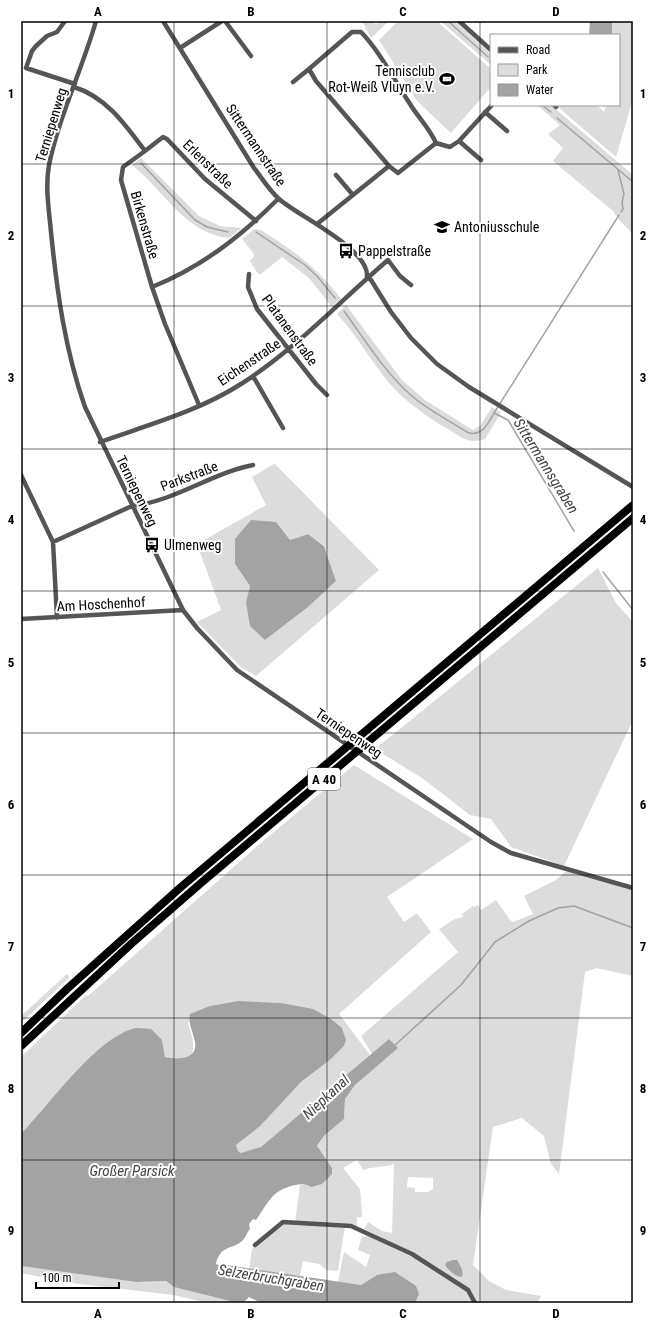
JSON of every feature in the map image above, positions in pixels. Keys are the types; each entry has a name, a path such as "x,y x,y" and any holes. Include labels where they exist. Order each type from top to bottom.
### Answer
{"highway":[{"name":"A 40","path":"21,1033 68,988 187,882 633,505"},
{"name":"A 40","path":"21,1046 206,878 633,518"}],"street":[{"path":"65,21 57,32 47,36 36,46 24,68 74,85 112,110 145,150"},
{"name":"Terniepenweg","path":"96,21 57,132 49,167 47,194 52,246 65,340 84,407 183,610 197,628 237,670 491,842 511,853 633,888"},
{"name":"Sittermannstraße","path":"163,21 254,168 278,199 341,241 357,257 365,268 366,277 371,280 391,312 428,356 469,388 633,487"},
{"path":"180,48 222,21"},
{"path":"225,21 251,56"},
{"path":"459,21 490,49"},
{"path":"293,82 352,32 361,32 372,43 391,75 422,122 432,134 436,143"},
{"path":"309,69 316,81 389,166 398,173 436,143"},
{"path":"436,143 450,147 459,141 491,106"},
{"path":"486,112 507,131"},
{"name":"Erlenstraße","path":"145,150 163,137 167,139 205,179 256,221"},
{"path":"459,141 481,160"},
{"name":"Birkenstraße","path":"145,150 123,167 121,180 152,287 165,324 199,405"},
{"path":"317,224 389,166"},
{"path":"336,175 353,195"},
{"path":"152,287 193,268 220,250 256,221 278,199"},
{"path":"366,277 388,260 400,276 411,285"},
{"name":"Platanenstraße","path":"249,274 248,287 257,309 327,395"},
{"name":"Eichenstraße","path":"100,442 175,416 226,392 253,376 289,349 349,296 366,277"},
{"path":"253,376 283,428"},
{"name":"Parkstraße","path":"132,506 142,505 189,490 239,468 254,465"},
{"path":"21,475 53,542 57,618"},
{"path":"53,542 132,506"},
{"name":"Am Hoschenhof","path":"21,619 183,610"},
{"path":"255,1245 283,1222 351,1226 412,1254 468,1290 476,1303"}],"green space":[{"path":"362,21 372,21 376,24 381,21 389,21 371,38"},
{"name":"Tennisclub Rot-Weiß Vluyn e.V.","path":"398,21 437,21 490,68 490,88 451,133 417,101 379,40"},
{"path":"440,21 455,21 490,53 490,64"},
{"path":"612,21 633,21 633,99 616,157 558,107 598,106 604,112 607,106 620,106 620,34 612,34"},
{"path":"538,106 552,106 633,175 633,234 620,221 613,211 553,161 563,148 548,134 560,125"},
{"path":"141,158 199,216 220,226 242,228 229,238 214,235 187,220 144,175 132,165"},
{"path":"254,229 261,230 284,245 314,268 341,299 332,307 309,278 282,257 261,274 258,274 250,261 254,257 254,254 242,239"},
{"path":"346,305 402,380 425,400 473,430 480,426 492,407 501,413 485,439 474,441 460,437 427,416 393,388 354,334 337,314"},
{"path":"274,464 379,570 256,676 241,667 197,622 221,610 197,544 266,505 252,477","holes":["308,534 324,545 336,581 308,607 265,640 246,602 250,586 235,564 235,539 290,540"]},
{"path":"598,568 616,603 633,622 633,720 564,866 511,847 491,819 470,815 422,778 375,749"},
{"path":"354,765 473,839 387,897 404,922 417,913 431,932 339,1014 370,1055 261,1148 241,1153 238,1151 236,1145 301,1082 331,1059 344,1046 346,1041 342,1028 281,1003 238,1001 210,1006 188,1023 193,1040 192,1052 189,1057 184,1059 176,1059 165,1057 162,1040 40,1114 21,1134 21,1057 86,995 88,996 263,841"},
{"path":"565,872 570,872 633,890 633,976 596,968 585,972 559,1174 551,1164 544,1136 522,1118 493,1127 473,1265 489,1281 506,1290 541,1296 537,1303 477,1303 469,1289 414,1253 364,1229 368,1222 382,1231 392,1233 394,1164 363,1170 357,1160 343,1168 360,1189 362,1217 357,1217 357,1226 295,1222 300,1185 309,1185 332,1168 317,1147 324,1136 344,1119 345,1099 355,1085 370,1071 389,1039 372,1054 361,1036 458,952 439,929 455,919 463,917 462,914 473,906 478,905 481,910 496,900 513,922 533,914 524,896 556,880","holes":["408,1177 433,1178 433,1189 428,1192 415,1192 415,1188 407,1187"]},
{"path":"67,974 70,977 21,1023 21,1016"},
{"path":"286,1224 345,1226 338,1271 326,1270 319,1264 303,1261 300,1276 249,1270 252,1249 280,1226"},
{"path":"366,1235 439,1272 466,1290 474,1303 415,1303 419,1294 377,1275 361,1285 338,1282 344,1252 366,1267 370,1255 358,1250 362,1236 365,1237"},
{"path":"21,1266 136,1282 165,1281 175,1287 238,1303 208,1303 173,1295 71,1283 21,1273"}],"water":[{"path":"590,21 612,21 612,34 589,34"},
{"path":"251,520 276,522 290,540 308,534 324,546 336,581 308,607 265,640 250,626 246,602 250,586 235,564 235,539"},
{"name":"Großer Parsick","path":"238,1001 281,1003 313,1009 331,1019 342,1028 346,1040 344,1046 331,1059 301,1082 260,1126 236,1145 238,1151 241,1153 261,1147 389,1039 398,1048 355,1085 345,1099 344,1119 324,1136 317,1146 332,1168 332,1174 322,1184 311,1187 303,1184 292,1186 277,1192 256,1220 253,1219 249,1224 250,1229 244,1239 224,1250 218,1258 216,1264 223,1267 226,1265 361,1285 377,1275 395,1272 416,1286 419,1294 415,1303 261,1303 249,1297 243,1303 238,1303 174,1287 166,1281 136,1282 21,1266 21,1134 73,1075 103,1046 118,1036 134,1028 151,1029 162,1040 165,1057 186,1057 193,1052 195,1048 190,1014 210,1006"},
{"path":"457,1260 462,1277 452,1273 445,1265 447,1262"}],"waterway":[{"path":"448,21 488,57"},
{"path":"543,106 551,112"},
{"path":"557,118 633,182"},
{"name":"Sittermannsgraben","path":"141,163 195,220 207,227 228,232"},
{"path":"618,170 624,194 622,202 623,209 621,212"},
{"path":"494,413 619,215"},
{"name":"Sittermannsgraben","path":"256,232 305,265 317,276 335,298"},
{"name":"Sittermannsgraben","path":"344,311 393,378 426,407 469,433 478,433 481,431 487,425 494,413 508,420 574,531"},
{"name":"Sittermannsgraben","path":"603,572 633,610"},
{"name":"Niepkanal","path":"394,1046 461,985 495,942 529,921 558,908 574,906 633,928"}],"place":[{"name":"Tennisclub Rot-Weiß Vluyn e.V.","path":"447,79"},
{"name":"Antoniusschule","path":"442,227"},
{"name":"Pappelstraße","path":"346,251"},
{"name":"Ulmenweg","path":"152,545"}],"water label":[{"name":"Selzerbruchgraben","path":"271,1278"}]}
